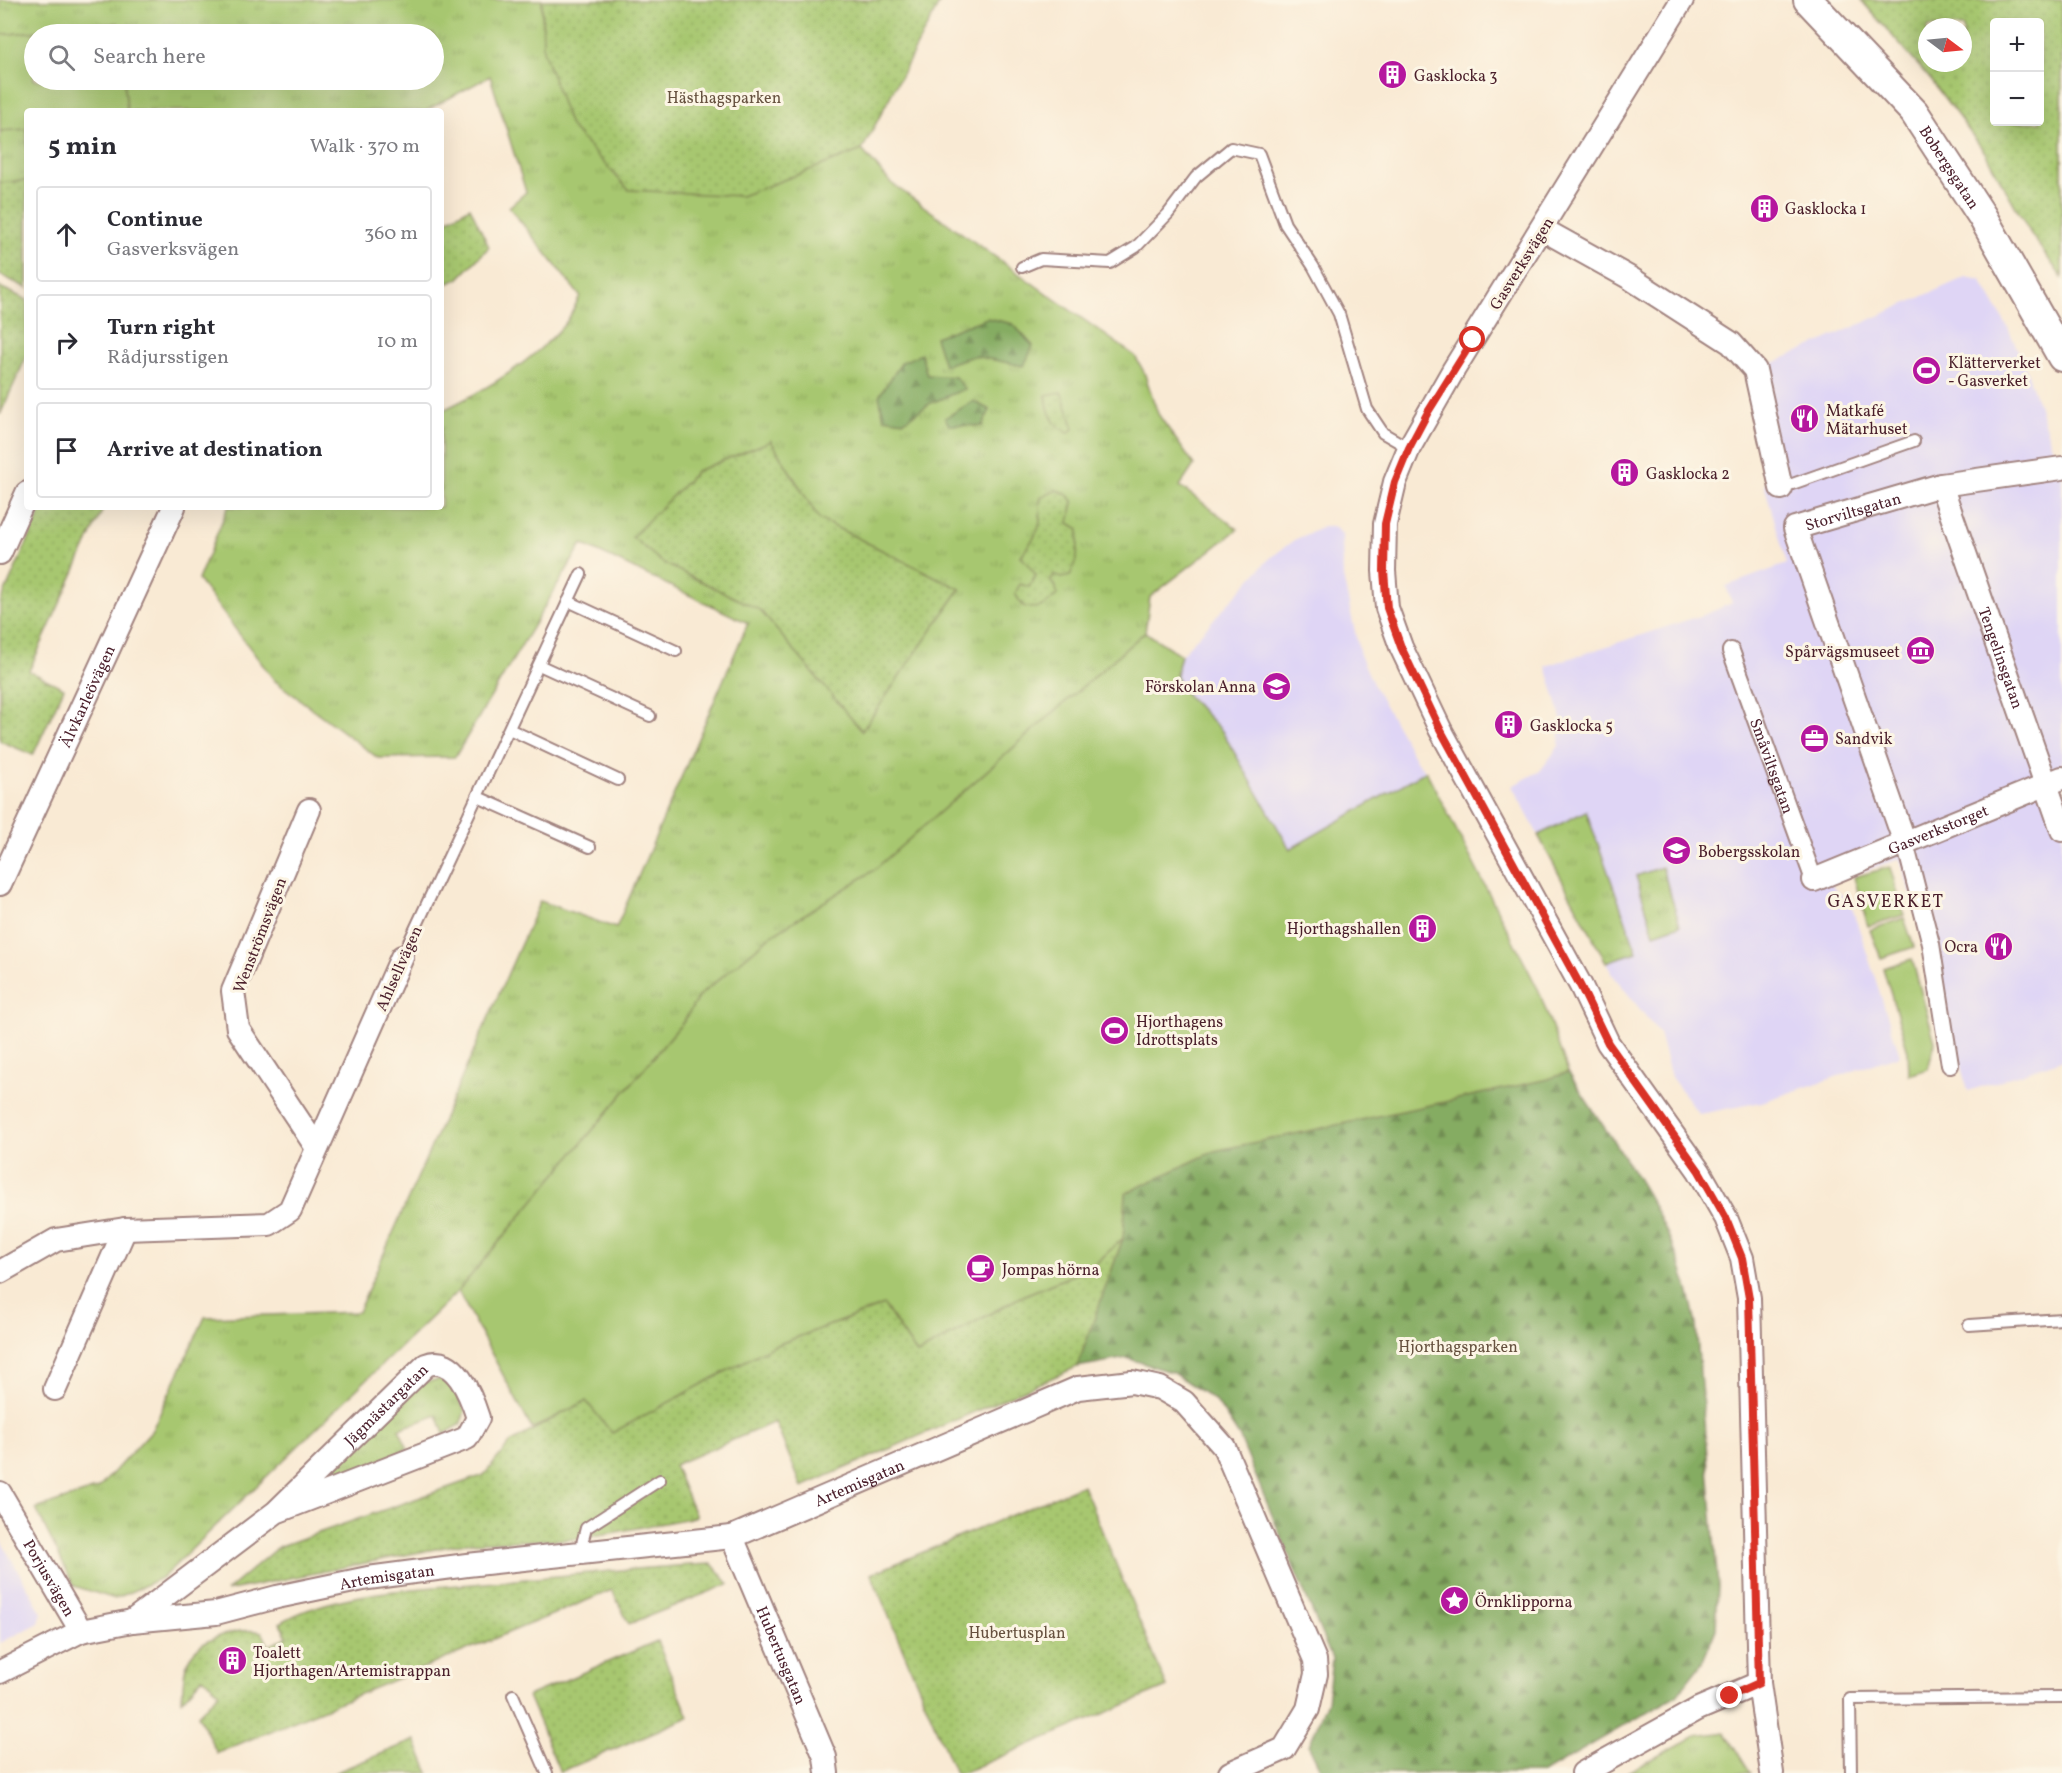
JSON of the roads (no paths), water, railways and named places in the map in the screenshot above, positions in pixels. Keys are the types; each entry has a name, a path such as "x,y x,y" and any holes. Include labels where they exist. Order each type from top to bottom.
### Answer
{"street":[{"name":"Gasverksvägen","path":"1682,0 1454,369 1409,448 1395,482 1385,524 1384,571 1387,608 1401,647 1445,739 1581,987 1608,1043 1699,1171 1726,1218 1742,1258 1749,1298 1759,1683 1772,1773"},
{"name":"Bobergsgatan","path":"1808,0 1914,112 1982,216 2062,357"},
{"path":"1542,229 1630,278 1731,344 1739,352 1755,370 1781,488"},
{"name":"Storviltsgatan","path":"1905,843 1795,528 1941,484 2062,468"},
{"name":"Tengelinsgatan","path":"1941,484 2054,781 2062,830"},
{"path":"0,553 24,500"},
{"name":"Älvkarleövägen","path":"0,884 173,510"},
{"name":"Småviltsgatan","path":"1731,651 1814,880"},
{"name":"Gasverkstorget","path":"1814,880 2054,781"},
{"name":"Wenströmsvägen","path":"309,810 233,991 238,1029 317,1148"},
{"path":"1905,843 1931,944 1950,1065"},
{"name":"Ahlsellvägen","path":"0,1272 56,1240 125,1229 268,1224 290,1210 402,957"},
{"path":"55,1389 125,1229"},
{"name":"Jägmästargatan","path":"132,1621 276,1512 426,1365 436,1361 454,1370 478,1418 467,1437 276,1512"},
{"name":"Artemisgatan","path":"81,1631 132,1621 216,1613 277,1597 368,1578 467,1565 732,1538 1078,1388 1132,1382 1160,1388 1184,1402 1224,1447 1315,1660 1316,1674 1308,1709 1284,1749 1230,1773"},
{"name":"Porjusvägen","path":"0,1493 81,1631"},
{"name":"Hubertusgatan","path":"732,1538 825,1757 827,1773"},
{"path":"0,1672 81,1631"},
{"path":"1583,1773 1698,1709 1759,1683"}],"lane":[{"path":"1022,267 1041,259 1110,263 1136,247 1168,214 1196,177 1231,148 1259,154 1285,224 1313,266 1339,314 1367,409 1383,433 1409,448"},
{"path":"1781,488 1914,441"},
{"name":"Ahlsellvägen","path":"402,957 581,574"},
{"path":"568,601 676,651"},
{"path":"539,665 650,716"},
{"path":"509,729 618,780"},
{"path":"478,797 590,847"},
{"path":"1969,1325 2062,1319"},
{"path":"579,1555 586,1528 660,1480"},
{"path":"513,1695 547,1773"},
{"path":"1851,1773 1850,1699 2062,1697"}],"place":[{"name":"Gasklocka 3","path":"1393,75"},
{"name":"Gasklocka 1","path":"1764,208"},
{"name":"Klätterverket - Gasverket","path":"1927,371"},
{"name":"Matkafé Mätarhuset","path":"1805,419"},
{"name":"Gasklocka 2","path":"1625,473"},
{"name":"Spårvägsmuseet","path":"1921,651"},
{"name":"Förskolan Anna","path":"1277,686"},
{"name":"Gasklocka 5","path":"1509,725"},
{"name":"Sandvik","path":"1814,738"},
{"name":"Bobergsskolan","path":"1677,851"},
{"name":"Hjorthagshallen","path":"1422,928"},
{"name":"Ocra","path":"1999,946"},
{"name":"Hjorthagens Idrottsplats","path":"1115,1030"},
{"name":"Jompas hörna","path":"981,1269"},
{"name":"Örnklipporna","path":"1454,1601"},
{"name":"Toalett Hjorthagen/Artemistrappan","path":"232,1661"}],"district":[{"name":"GASVERKET","path":"1886,901"}],"park label":[{"name":"Hästhagsparken","path":"724,97"},
{"name":"Hjorthagsparken","path":"1458,1346"},
{"name":"Hubertusplan","path":"1017,1632"}]}
